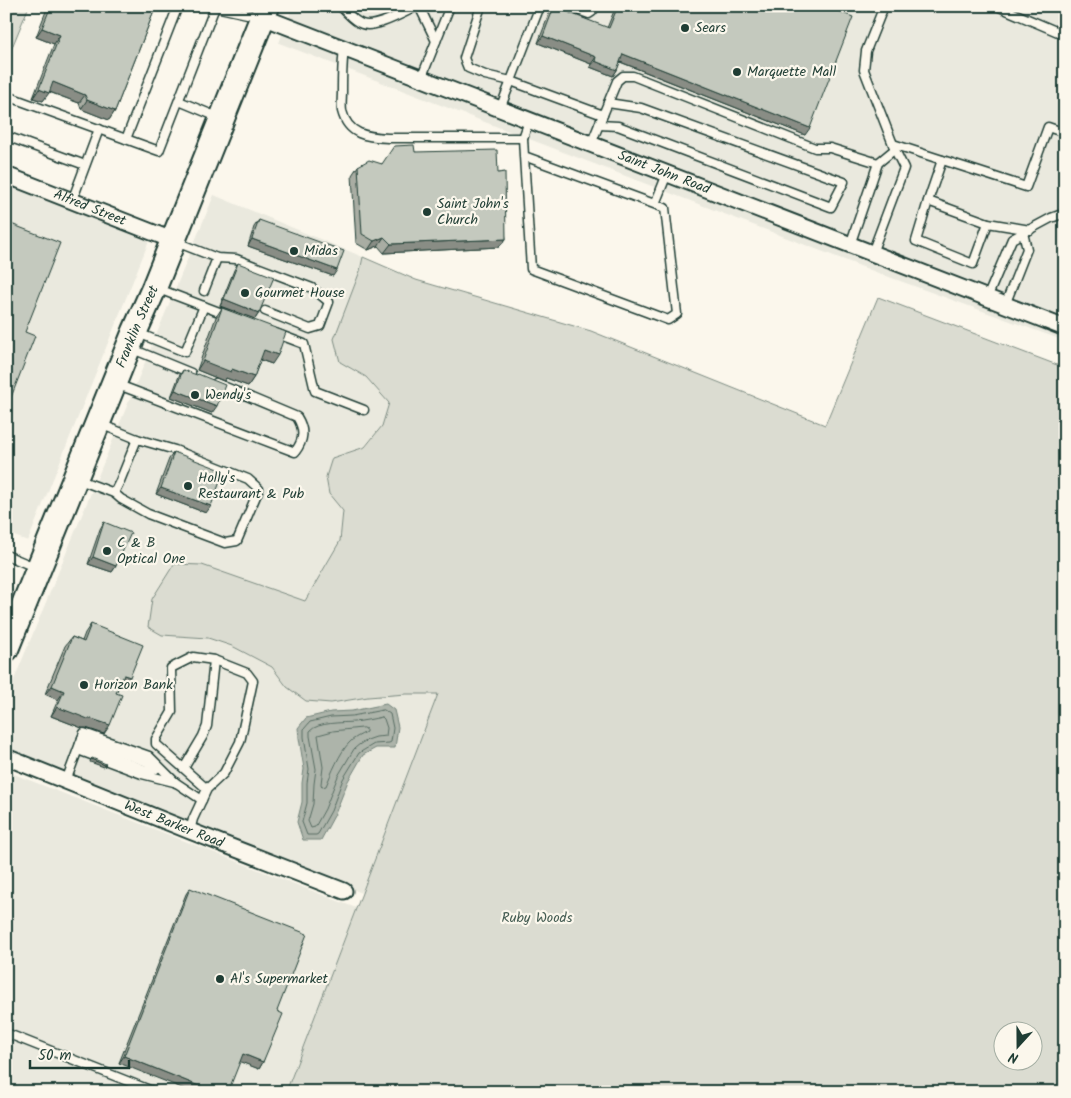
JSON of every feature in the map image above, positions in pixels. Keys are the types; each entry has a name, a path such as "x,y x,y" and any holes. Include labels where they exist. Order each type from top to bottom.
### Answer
{"main road":[{"name":"Franklin Street","path":"6,649 11,625 38,569 76,478 265,12"}],"street":[{"name":"Saint John Road","path":"265,12 344,49 1065,328"},
{"name":"Alfred Street","path":"6,175 172,240"},
{"name":"West Barker Road","path":"6,757 344,891"}],"lane":[{"path":"126,139 178,6"},
{"path":"6,106 10,97 159,151 215,6 265,12"},
{"path":"340,6 354,20 360,24 367,25 376,25 418,6 436,41"},
{"path":"421,78 450,6"},
{"path":"481,6 464,58 468,68 511,81 603,115"},
{"path":"500,109 540,6"},
{"path":"567,6 588,14 596,6"},
{"path":"872,253 904,168 864,70 866,51 884,6"},
{"path":"997,6 1065,35"},
{"path":"344,49 342,110 346,124 356,132 369,137 388,138 522,138"},
{"path":"591,144 617,81 623,76 633,76 815,148 830,148 878,164"},
{"path":"179,101 222,118"},
{"path":"599,125 618,126 832,207 844,182 641,108 608,103"},
{"path":"524,156 665,208 677,314 668,320 531,269 522,138 529,121"},
{"path":"894,147 1026,187 1048,127 1065,133"},
{"path":"72,201 99,129"},
{"path":"6,136 85,164"},
{"path":"850,245 878,164 894,147"},
{"path":"942,160 916,241 974,264 988,223"},
{"path":"655,204 667,174"},
{"path":"928,200 988,223 1026,232"},
{"path":"987,298 1012,240 1051,218 1065,213"},
{"path":"1005,305 1027,249 1026,232"},
{"path":"172,240 217,258 236,259 312,288 329,302 320,326 310,329 265,311"},
{"path":"204,291 217,258"},
{"path":"154,288 231,317"},
{"path":"132,339 185,352 204,306"},
{"path":"268,331 304,344 315,391 364,410"},
{"path":"132,339 200,376"},
{"path":"114,384 295,452 301,444 302,426 297,417 209,380"},
{"path":"76,478 114,493 148,514 225,543 237,541 259,490 248,479 98,423"},
{"path":"114,493 137,439"},
{"path":"6,555 38,569"},
{"path":"190,831 193,819 207,789 224,773 240,742 253,681 248,673 219,661 193,657 171,668 172,712 156,739 156,744 207,789"},
{"path":"184,768 204,736 207,726 214,660"},
{"path":"66,782 84,733 149,756 176,783"},
{"path":"80,744 176,783 202,800"},
{"path":"6,1032 155,1092"}],"shaded area":[{"name":"Marquette Mall","path":"293,6 1065,6 1065,341 881,274 279,43"},
{"path":"6,184 149,241 28,541 6,533"},
{"path":"214,195 363,257 350,301 340,362 366,377 389,403 382,426 364,447 332,458 329,494 343,511 340,541 305,601 267,588 162,635 208,638 232,646 272,667 287,687 331,703 368,697 438,694 362,893 6,748 6,699"},
{"path":"6,771 356,908 286,1092 6,1092"}],"green space":[{"path":"6,6 29,6 6,62"},
{"name":"Ruby Woods","path":"363,257 416,280 591,331 825,425 878,297 1065,368 1065,1092 286,1092 438,694 368,697 331,703 306,701 287,687 272,667 232,646 208,638 162,635 148,627 152,599 174,564 202,565 305,601 340,541 343,511 329,494 326,477 332,458 365,447 382,426 389,403 366,377 340,362 334,339 360,271"}],"water":[{"path":"386,704 394,710 398,727 395,748 376,748 363,755 348,781 335,814 321,840 303,840 297,822 302,802 304,769 298,728 306,718 331,712 352,711"}],"building":[{"path":"51,6 156,6 115,111 87,100 85,95 53,82 49,93 39,89 60,35 42,28"},
{"name":"Marquette Mall","path":"618,6 825,6 853,17 810,128 623,54 617,70 595,61 596,57 543,36 554,7 609,28"},
{"name":"Saint John's Church","path":"414,145 415,152 497,150 498,173 505,172 506,239 391,244 384,237 374,241 362,234 358,166 369,160 382,164 394,146"},
{"name":"Midas","path":"259,220 344,251 337,270 252,239"},
{"path":"6,222 60,243 25,332 35,336 6,410"},
{"name":"Gourmet House","path":"238,263 274,277 259,313 224,299"},
{"path":"222,308 286,332 278,355 264,350 254,377 232,369 231,372 203,361"},
{"name":"Wendy's","path":"183,370 225,385 217,406 175,390"},
{"name":"Holly's Restaurant & Pub","path":"174,452 224,471 211,506 161,488"},
{"name":"C & B Optical One","path":"104,522 131,533 116,566 93,557"},
{"name":"Horizon Bank","path":"91,624 143,645 130,677 124,675 116,693 122,695 110,725 57,707 64,691 52,686 72,637 84,642"},
{"path":"92,758 106,764 91,759"},
{"name":"Al's Supermarket","path":"190,888 307,934 277,1011 283,1014 263,1062 243,1054 228,1092 214,1092 124,1056"}],"place":[{"name":"Sears","path":"685,28"},
{"name":"Marquette Mall","path":"737,72"},
{"name":"Saint John's Church","path":"427,212"},
{"name":"Midas","path":"294,251"},
{"name":"Gourmet House","path":"245,293"},
{"name":"Wendy's","path":"195,395"},
{"name":"Holly's Restaurant & Pub","path":"188,486"},
{"name":"C & B Optical One","path":"107,551"},
{"name":"Horizon Bank","path":"84,685"},
{"name":"Al's Supermarket","path":"220,979"}]}
